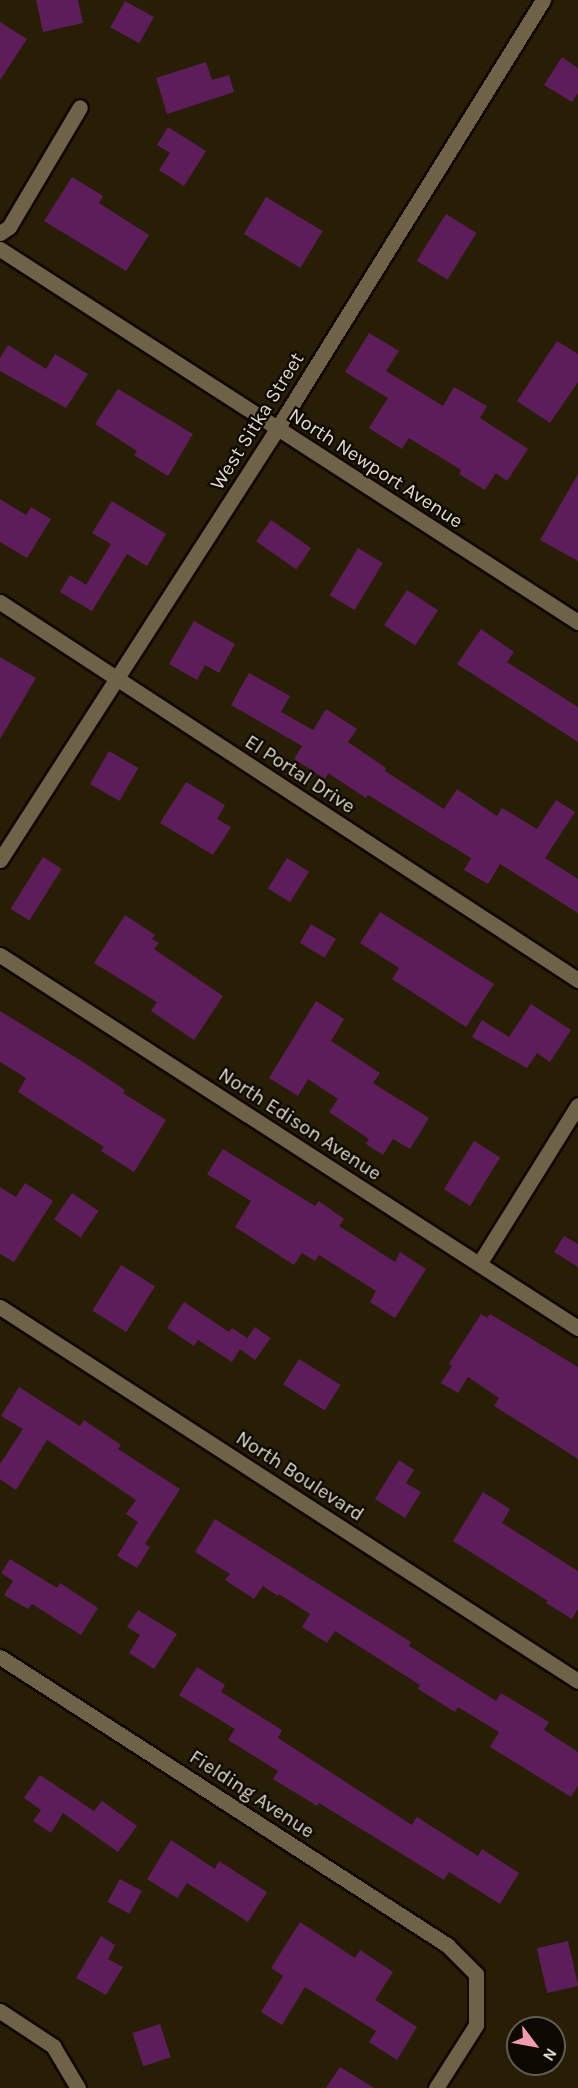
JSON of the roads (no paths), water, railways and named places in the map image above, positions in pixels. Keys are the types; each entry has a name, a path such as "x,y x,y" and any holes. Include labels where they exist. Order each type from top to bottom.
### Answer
{"street":[{"name":"West Sitka Street","path":"0,860 277,429 543,0"},
{"path":"0,233 9,227 80,107"},
{"name":"North Newport Avenue","path":"0,249 578,622"},
{"name":"El Portal Drive","path":"0,602 578,980"},
{"name":"North Edison Avenue","path":"0,955 578,1328"},
{"path":"478,1264 578,1105"},
{"name":"North Boulevard","path":"0,1307 578,1681"},
{"name":"Fielding Avenue","path":"0,1657 447,1945 476,1974 476,2025 436,2088"},
{"path":"0,2011 53,2046 78,2088"}]}
